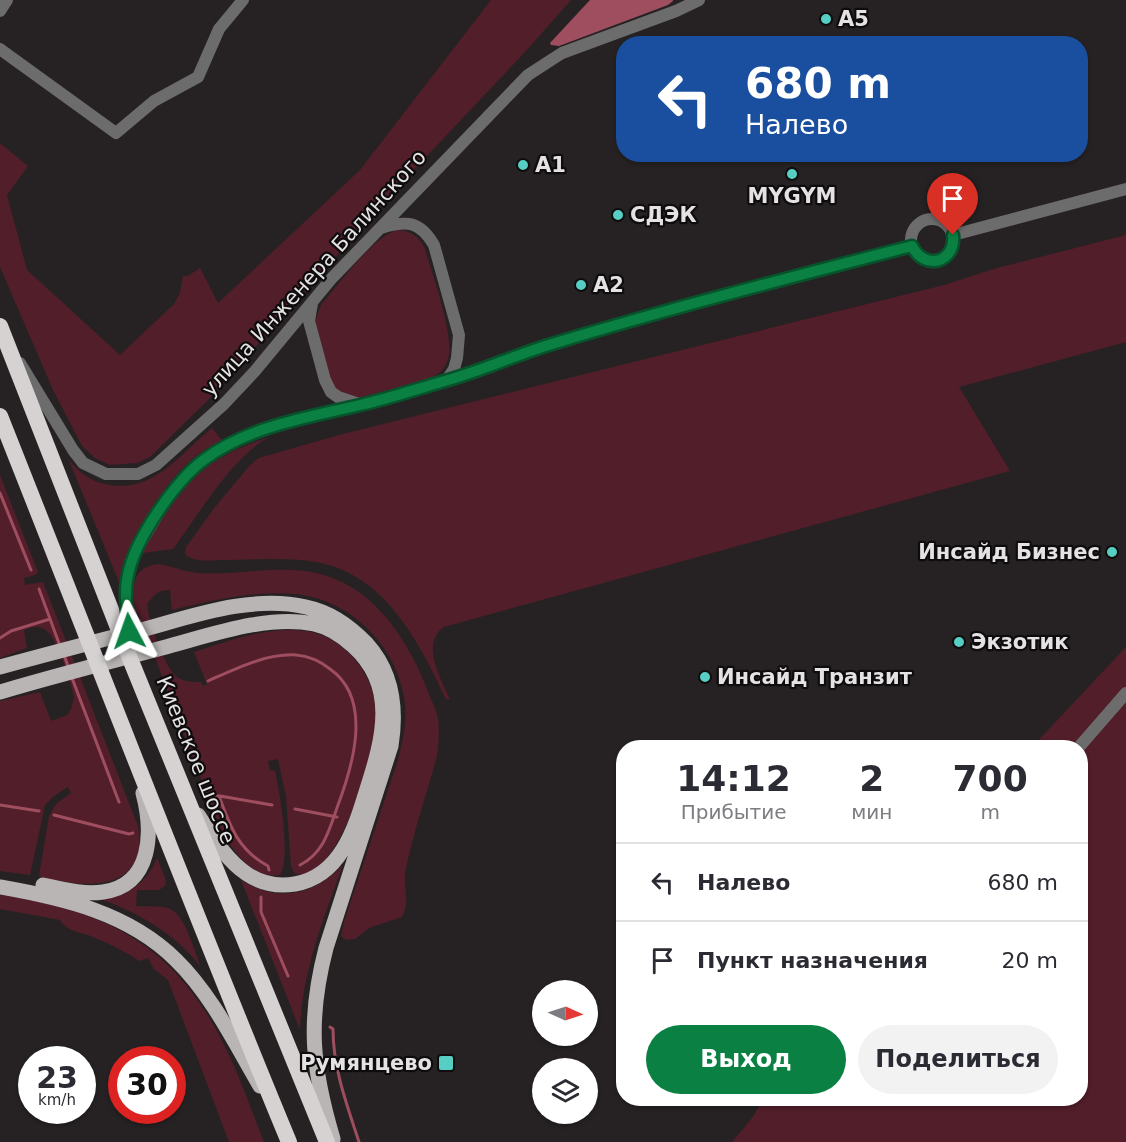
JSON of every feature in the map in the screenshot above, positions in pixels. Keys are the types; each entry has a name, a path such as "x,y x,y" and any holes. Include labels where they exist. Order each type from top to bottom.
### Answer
{"highway":[{"name":"Киевское шоссе","path":"2,330 133,666 327,1142"},
{"path":"0,416 138,770 289,1142"}],"main road":[{"path":"0,434 23,474"},
{"path":"0,667 177,621 254,604 294,604 320,610 339,620 363,640 377,656 391,688 395,713 390,752 333,925 316,992 312,1036 317,1076 333,1142"},
{"path":"0,692 187,642 257,625 280,622 304,622 324,627 349,642 367,662 380,691 384,714 378,755 353,830 330,867 304,883 266,884 246,873 217,844 188,800"},
{"path":"0,878 90,893 110,890 129,879 141,865 147,852 148,840 146,803 138,770"},
{"path":"0,887 61,899 103,913 130,926 167,952 203,994 278,1115"}],"street":[{"path":"0,11 7,0"},
{"path":"0,49 116,133 154,101 198,77 219,29 243,0"},
{"name":"улица Инженера Балинского","path":"2,330 83,463 106,474 138,474 156,465 224,404 255,371 332,278 528,75 562,53 676,11 699,0"},
{"path":"953,235 1126,189"},
{"path":"929,219 944,222 953,235 949,253 939,260 932,261 919,257 912,246 912,232 922,221 929,219"},
{"path":"379,228 411,223 427,234 434,245 459,334 454,369 446,381"},
{"path":"133,666 127,613 127,580 130,564 147,530 168,499 187,474 212,454 255,432 446,381 517,354 912,246"},
{"path":"313,300 309,321 325,380 331,392 338,397 363,405"},
{"path":"1085,740 1126,693"}],"shaded area":[{"path":"491,0 571,0 406,178 208,400 150,457 137,463 110,465 95,458 82,446 53,390 0,267 0,143 28,166 7,195 27,270 120,355 174,304 180,293 183,276 188,276 200,268 218,303 360,170"},
{"path":"590,0 673,1 668,5 559,46 551,45 550,43"},
{"path":"397,230 414,235 425,249 446,321 448,359 440,373 425,381 363,398 346,397 337,391 327,373 315,321 321,305 357,262 378,241"},
{"path":"1126,235 1126,342 959,387 1010,471 444,627 437,634 433,652 438,672 450,700 446,699 424,655 397,614 362,580 340,569 305,560 203,560 193,559 185,554 186,547 215,507 250,465 259,458 339,435 944,285 997,268"},
{"path":"212,428 222,440 194,458 179,472 157,500 130,550 119,582 68,458 85,476 96,481 107,485 131,485 143,482 163,471"},
{"path":"269,437 255,446 229,472 173,549 143,553 142,551 167,510 192,479 224,456"},
{"path":"0,475 38,572 24,578 25,585 43,582 138,826 140,844 137,858 122,876 110,881 82,884 39,876 49,816 56,804 71,793 68,787 45,805 30,875 0,871 0,701 40,692 51,721 67,715 74,697 59,652 51,636 44,629 36,627 24,630 27,648 0,658"},
{"path":"157,564 197,573 293,570 324,575 361,593 376,606 402,639 421,675 434,707 439,728 437,756 406,868 406,905 402,917 369,928 355,939 346,940 341,936 402,745 404,697 399,677 380,642 366,627 333,605 295,594 248,595 172,610 170,590 163,590 152,597 148,603 153,630 162,654 172,672 183,680 201,682 203,686 207,684 194,652 234,639 291,630 319,634 333,640 355,660 370,686 375,700 374,731 362,782 341,837 327,858 312,871 295,874 291,866 286,797 278,759 268,761 270,770 275,771 284,825 285,855 280,875 260,873 243,861 219,826 138,613 135,612 134,588 137,576 141,571"},
{"path":"1126,647 1126,1142 732,1142 759,1106 1088,1106 1088,740 1039,740"},
{"path":"157,858 166,880 165,886 159,890 137,890 136,906 162,907 176,913 185,926 201,967 179,944 154,925 98,898 134,887 147,876"},
{"path":"343,865 309,967 300,1030 241,880 268,892 295,893 320,884"},
{"path":"0,895 40,902 108,924 137,941 164,961 187,986 209,1017 233,1064 264,1142 229,1142 168,980 154,969 148,958 139,961 104,942 70,929 60,920 0,909"}],"waterway":[{"path":"0,493 31,570"},
{"path":"39,589 60,646"},
{"path":"0,638 11,631 50,619"},
{"path":"64,655 69,669"},
{"path":"208,681 263,659 296,655 314,659 330,669 343,682 352,697 356,733 344,789 325,840 315,854 300,865"},
{"path":"72,678 119,802"},
{"path":"216,796 219,796 231,827 242,845 249,853 268,866 269,870"},
{"path":"220,796 272,805"},
{"path":"0,805 39,811"},
{"path":"295,809 337,817"},
{"path":"54,815 129,834 133,833"},
{"path":"261,897 261,912 288,976"},
{"path":"330,1027 333,1029 335,1058 342,1087 359,1142"}],"place":[{"name":"А5","path":"826,19"},
{"name":"А1","path":"523,165"},
{"name":"MYGYM","path":"792,174"},
{"name":"СДЭК","path":"618,215"},
{"name":"А2","path":"581,285"},
{"name":"Инсайд Бизнес","path":"1112,552"},
{"name":"Экзотик","path":"959,642"},
{"name":"Инсайд Транзит","path":"705,677"},
{"name":"Румянцево","path":"446,1063"}],"route":[{"path":"129,631 127,580 135,551 151,524 187,474 203,460 232,442 264,428 363,405 446,381 517,354 592,332 912,246 919,257 925,260 939,260 949,253 954,240 953,235"}]}
